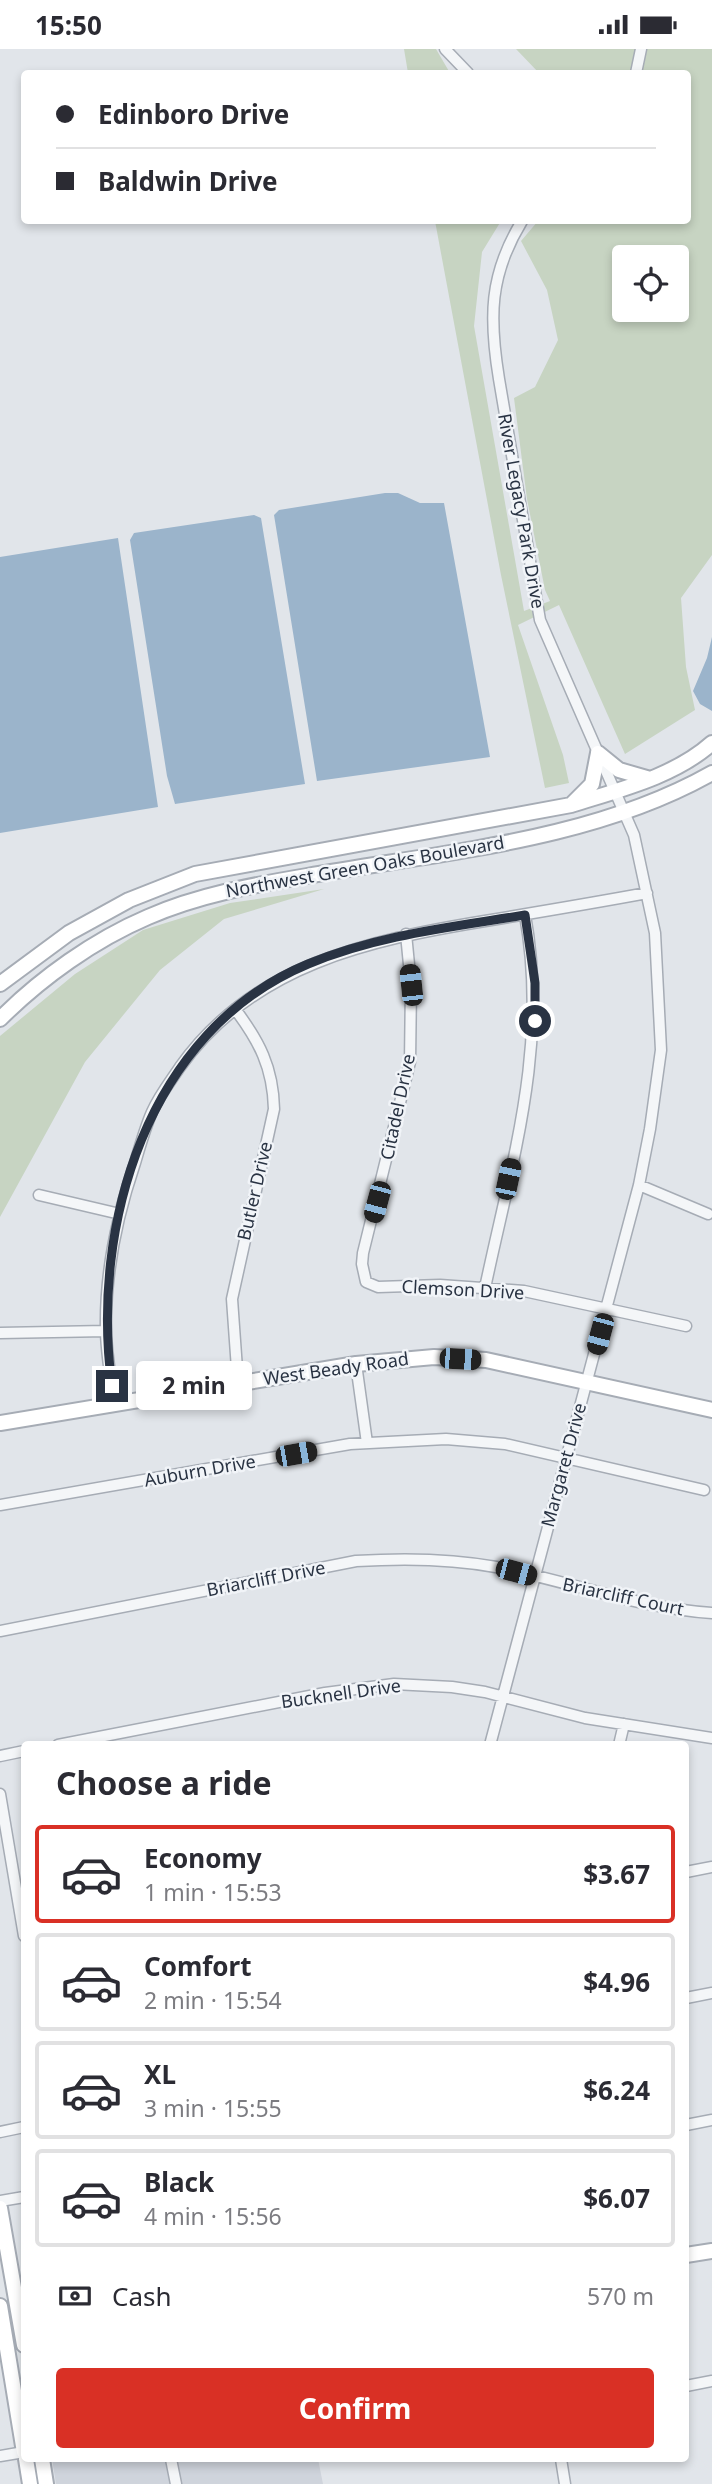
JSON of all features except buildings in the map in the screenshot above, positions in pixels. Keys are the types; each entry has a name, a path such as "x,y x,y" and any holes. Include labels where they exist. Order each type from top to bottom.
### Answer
{"main road":[{"name":"Northwest Green Oaks Boulevard","path":"0,984 69,933 129,900 195,874 571,805 617,793 650,779 712,743"},
{"path":"571,805 592,784 598,753 619,770 650,779"},
{"name":"Northwest Green Oaks Boulevard","path":"0,1020 21,999 78,955 148,917 234,889 567,830 625,814 674,794 712,773"},
{"name":"West Beady Road","path":"0,1423 356,1364 434,1357 486,1360 712,1410"},
{"path":"0,2208 21,2328"},
{"path":"689,2255 712,2251"},
{"path":"0,2306 18,2373 21,2412"},
{"path":"26,2462 30,2484"},
{"path":"42,2462 46,2484"}],"street":[{"path":"445,49 465,70"},
{"path":"637,70 641,49"},
{"name":"River Legacy Park Drive","path":"520,224 507,246 494,284 492,339 540,620 617,793"},
{"name":"Margaret Drive","path":"491,1741 639,1185 661,1049 655,933 634,835 617,793"},
{"path":"114,1402 106,1331 111,1255 120,1214 152,1111 192,1049 253,995 307,964 406,934 647,893"},
{"path":"485,1287 531,1072 535,983 525,915"},
{"name":"Citadel Drive","path":"364,1276 363,1253 410,1062 411,985 406,934"},
{"name":"Butler Drive","path":"235,1009 267,1058 274,1109 232,1299 238,1383"},
{"path":"639,1185 708,1214"},
{"path":"39,1195 120,1214"},
{"name":"Clemson Drive","path":"364,1276 366,1282 378,1287 485,1287 524,1291 686,1326"},
{"path":"0,1333 106,1331"},
{"path":"356,1364 367,1443"},
{"name":"Auburn Drive","path":"0,1505 367,1443 446,1439 505,1444 704,1490"},
{"name":"Briarcliff Drive","path":"0,1631 356,1561 410,1558 454,1561 534,1577"},
{"name":"Briarcliff Court","path":"534,1577 646,1604 712,1613"},
{"name":"Bucknell Drive","path":"79,1741 361,1687 423,1684 485,1692 624,1724 712,1738"},
{"path":"620,1741 624,1724"},
{"path":"0,1756 21,1752"},
{"path":"0,1794 20,1877"},
{"path":"689,1871 712,1867"},
{"path":"689,1997 712,1993"},
{"path":"689,2124 712,2120"},
{"path":"0,2132 21,2128"},
{"path":"0,2201 21,2198"},
{"path":"689,2385 712,2381"},
{"path":"0,2456 21,2452"},
{"path":"172,2462 176,2484"},
{"path":"561,2462 565,2484"}],"shaded area":[{"path":"52,2462 319,2462 323,2484 56,2484"}],"green space":[{"path":"404,49 436,49 448,70 408,70"},
{"path":"516,49 712,49 712,555 681,598 686,667 695,710 625,754 559,605 518,625 563,755 569,783 545,788 501,575 436,224 499,224 482,252 474,326 524,611 550,601 545,590 527,499 514,398 535,387 558,340 547,290 521,241 535,224 691,224 691,70 536,70"},
{"path":"324,889 224,919 160,970 85,1062 0,1217 0,1036 75,974 143,930 230,903"}],"water":[{"path":"398,493 420,503 444,503 490,757 317,781 274,515 279,510"},
{"path":"254,515 261,518 305,784 175,804 167,776 130,540 134,533"},
{"path":"118,538 158,807 0,833 0,557"},
{"path":"712,637 712,711 700,704 693,691 707,658"}],"route":[{"path":"112,1386 106,1331 107,1308 111,1255 123,1198 152,1111 165,1088 192,1049 235,1009 253,995 307,964 352,949 406,934 525,915 535,983 535,1021"}]}
